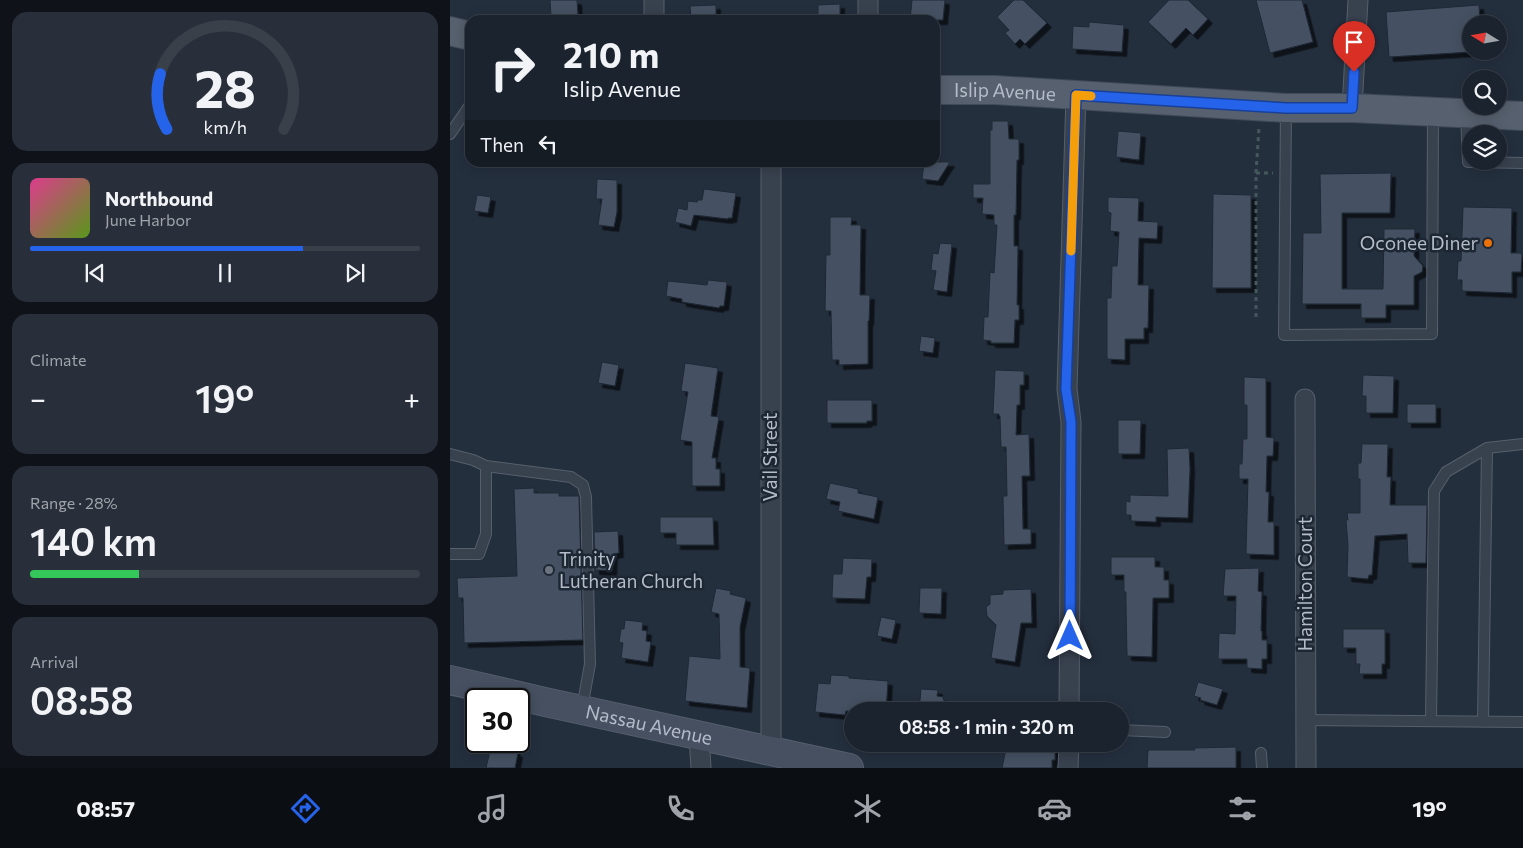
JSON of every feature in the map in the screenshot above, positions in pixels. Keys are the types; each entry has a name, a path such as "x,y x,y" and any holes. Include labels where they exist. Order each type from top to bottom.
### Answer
{"main road":[{"path":"450,31 465,35"},
{"name":"Islip Avenue","path":"940,90 995,90 1286,108 1352,108 1462,113"},
{"name":"Islip Avenue","path":"1504,115 1523,116"}],"street":[{"path":"654,0 654,15"},
{"path":"868,0 868,15"},
{"path":"1352,108 1358,0"},
{"path":"1069,702 1071,422 1066,389 1076,95"},
{"name":"Vail Street","path":"770,167 771,752"},
{"name":"Hamilton Court","path":"1304,400 1306,768"},
{"name":"Nassau Avenue","path":"450,680 849,768"},
{"path":"699,735 701,768"},
{"path":"1068,768 1069,752"}],"lane":[{"path":"1286,108 1284,335 1432,334 1433,112"},
{"path":"450,134 465,112"},
{"path":"1466,115 1468,162 1523,163"},
{"path":"1431,721 1434,491 1446,472 1487,448 1523,444"},
{"path":"1484,722 1487,448"},
{"path":"450,454 486,466 571,477 584,485 586,497 590,664 581,710"},
{"path":"450,554 479,554 486,534 486,466"},
{"path":"1305,720 1523,722"},
{"path":"1129,730 1164,732"},
{"path":"1261,753 1262,768"}],"path":[{"path":"1256,317 1256,173 1259,122"}],"building":[{"path":"550,0 577,0 578,15 551,15"},
{"path":"912,0 945,0 943,20 940,20 940,15 910,15"},
{"path":"1014,0 1023,0 1047,23 1025,44 1020,39 1015,44 1005,33 1009,30 997,17"},
{"path":"1169,0 1188,0 1208,19 1193,35 1186,28 1171,44 1148,22"},
{"path":"1256,0 1302,0 1313,42 1270,53"},
{"path":"840,4 840,15 818,15 818,5"},
{"path":"716,5 716,15 691,15 690,6"},
{"path":"1479,5 1480,15 1462,15 1462,53 1389,57 1386,12"},
{"path":"1089,22 1124,25 1122,52 1072,49 1073,26 1089,27"},
{"path":"992,121 1008,121 1009,139 1019,139 1014,246 1018,246 1017,305 1019,305 1019,320 1015,320 1014,343 991,343 991,341 983,340 984,317 988,317 990,272 994,273 997,225 994,225 994,215 982,214 983,198 973,198 973,184 990,184 990,130 992,130"},
{"path":"1118,131 1141,133 1139,160 1116,157"},
{"path":"940,162 950,162 938,181 922,179 923,167 940,167"},
{"path":"1391,173 1390,213 1342,213 1342,289 1383,289 1384,229 1415,229 1414,256 1423,266 1422,272 1414,276 1414,305 1386,305 1386,318 1361,318 1361,304 1302,304 1303,233 1321,233 1320,174"},
{"path":"597,179 617,180 617,212 614,227 598,225 602,199 596,199"},
{"path":"704,189 736,193 732,218 694,215 691,226 675,222 678,208 687,210 688,201 697,202 702,200"},
{"path":"1213,194 1251,195 1251,288 1212,288"},
{"path":"477,195 491,197 488,213 474,211"},
{"path":"1108,197 1139,198 1138,221 1158,222 1157,239 1139,238 1138,285 1149,285 1148,328 1144,328 1144,339 1125,339 1125,360 1107,359 1107,298 1111,298 1112,266 1117,266 1119,232 1110,231 1111,213 1108,212"},
{"path":"1463,207 1512,208 1511,253 1521,253 1522,256 1521,272 1512,272 1512,293 1462,291 1462,280 1457,280 1458,261 1461,261"},
{"path":"830,217 852,217 851,225 861,225 860,295 870,295 868,364 839,365 839,360 832,360 831,311 825,311 826,255 830,255"},
{"path":"940,243 952,244 947,292 933,290 936,271 931,270 933,253 938,254"},
{"path":"708,280 727,282 724,306 719,308 682,302 682,299 666,296 668,281 707,285"},
{"path":"921,336 935,338 933,353 919,351"},
{"path":"602,362 619,365 615,386 598,383"},
{"path":"685,363 718,368 711,416 719,417 712,458 716,458 716,469 720,469 720,486 692,486 692,442 680,440 688,392 681,391"},
{"path":"995,370 1024,371 1024,385 1020,385 1020,405 1017,405 1016,435 1029,434 1030,476 1022,476 1023,529 1031,529 1031,544 1004,545 1003,496 1007,496 1006,447 1001,447 1000,416 999,414 993,414"},
{"path":"1363,375 1394,376 1393,413 1366,413 1366,396 1362,396"},
{"path":"1244,377 1266,378 1266,437 1274,438 1273,456 1267,456 1266,492 1269,492 1268,522 1274,522 1274,555 1246,554 1248,479 1239,479 1243,439 1247,439 1247,405 1244,405"},
{"path":"827,400 872,400 872,421 867,421 867,423 827,423"},
{"path":"1407,404 1436,404 1436,423 1407,423"},
{"path":"1118,420 1141,420 1140,454 1118,454"},
{"path":"1362,444 1388,444 1387,477 1391,477 1390,505 1427,505 1426,563 1408,563 1407,534 1375,536 1372,575 1369,575 1368,579 1347,577 1348,546 1346,520 1348,520 1347,513 1360,513 1358,463 1361,463"},
{"path":"1189,448 1188,518 1156,517 1156,522 1131,521 1131,515 1126,515 1126,501 1130,502 1130,495 1168,496 1167,449"},
{"path":"830,483 858,489 858,493 878,497 874,519 838,511 840,502 826,499"},
{"name":"Trinity Lutheran Church","path":"534,488 534,493 559,493 559,496 579,496 583,640 464,643 463,598 458,598 457,578 517,576 514,489"},
{"path":"660,517 713,517 714,545 676,545 676,533 660,533"},
{"path":"618,531 619,553 613,554 612,571 595,570 594,532"},
{"path":"1111,557 1155,557 1155,567 1164,567 1164,580 1169,580 1169,598 1153,598 1152,657 1127,656 1124,575 1111,575"},
{"path":"843,558 872,559 871,577 867,577 865,599 832,598 833,574 842,574"},
{"path":"1259,568 1258,591 1262,592 1262,640 1267,640 1267,659 1262,659 1262,669 1247,668 1247,659 1218,659 1219,633 1235,634 1236,596 1223,596 1225,569"},
{"path":"716,588 731,591 730,594 746,598 740,627 740,667 750,668 747,708 685,701 689,656 720,659 719,614 711,612"},
{"path":"920,588 942,588 941,614 919,613"},
{"path":"1031,589 1032,623 1021,623 1015,662 991,658 996,625 987,616 986,607 990,604 990,595 1003,594 1003,590"},
{"path":"881,617 896,620 892,639 877,636"},
{"path":"625,620 643,622 642,630 647,631 646,641 651,642 648,662 621,658 623,643 619,642"},
{"path":"1343,629 1385,629 1385,664 1382,664 1382,674 1359,674 1360,664 1356,664 1356,648 1343,648"},
{"path":"831,675 888,681 887,702 844,702 844,715 815,712 818,683 830,684"},
{"path":"1198,682 1223,689 1217,705 1200,700 1201,698 1194,696"},
{"path":"921,689 938,690 937,696 943,697 944,702 920,702"},
{"path":"1236,747 1236,768 1147,768 1148,750 1195,750 1194,748"},
{"path":"1005,752 1055,752 1052,768 1002,768"},
{"path":"489,753 518,753 515,768 486,768"}],"slow traffic":[{"path":"1071,251 1076,95 1091,96"}],"place":[{"name":"Oconee Diner","path":"1488,243"},
{"name":"Trinity Lutheran Church","path":"549,570"}],"route":[{"path":"1070,636 1071,422 1066,389 1076,95 1286,108 1352,108 1354,72"}]}
